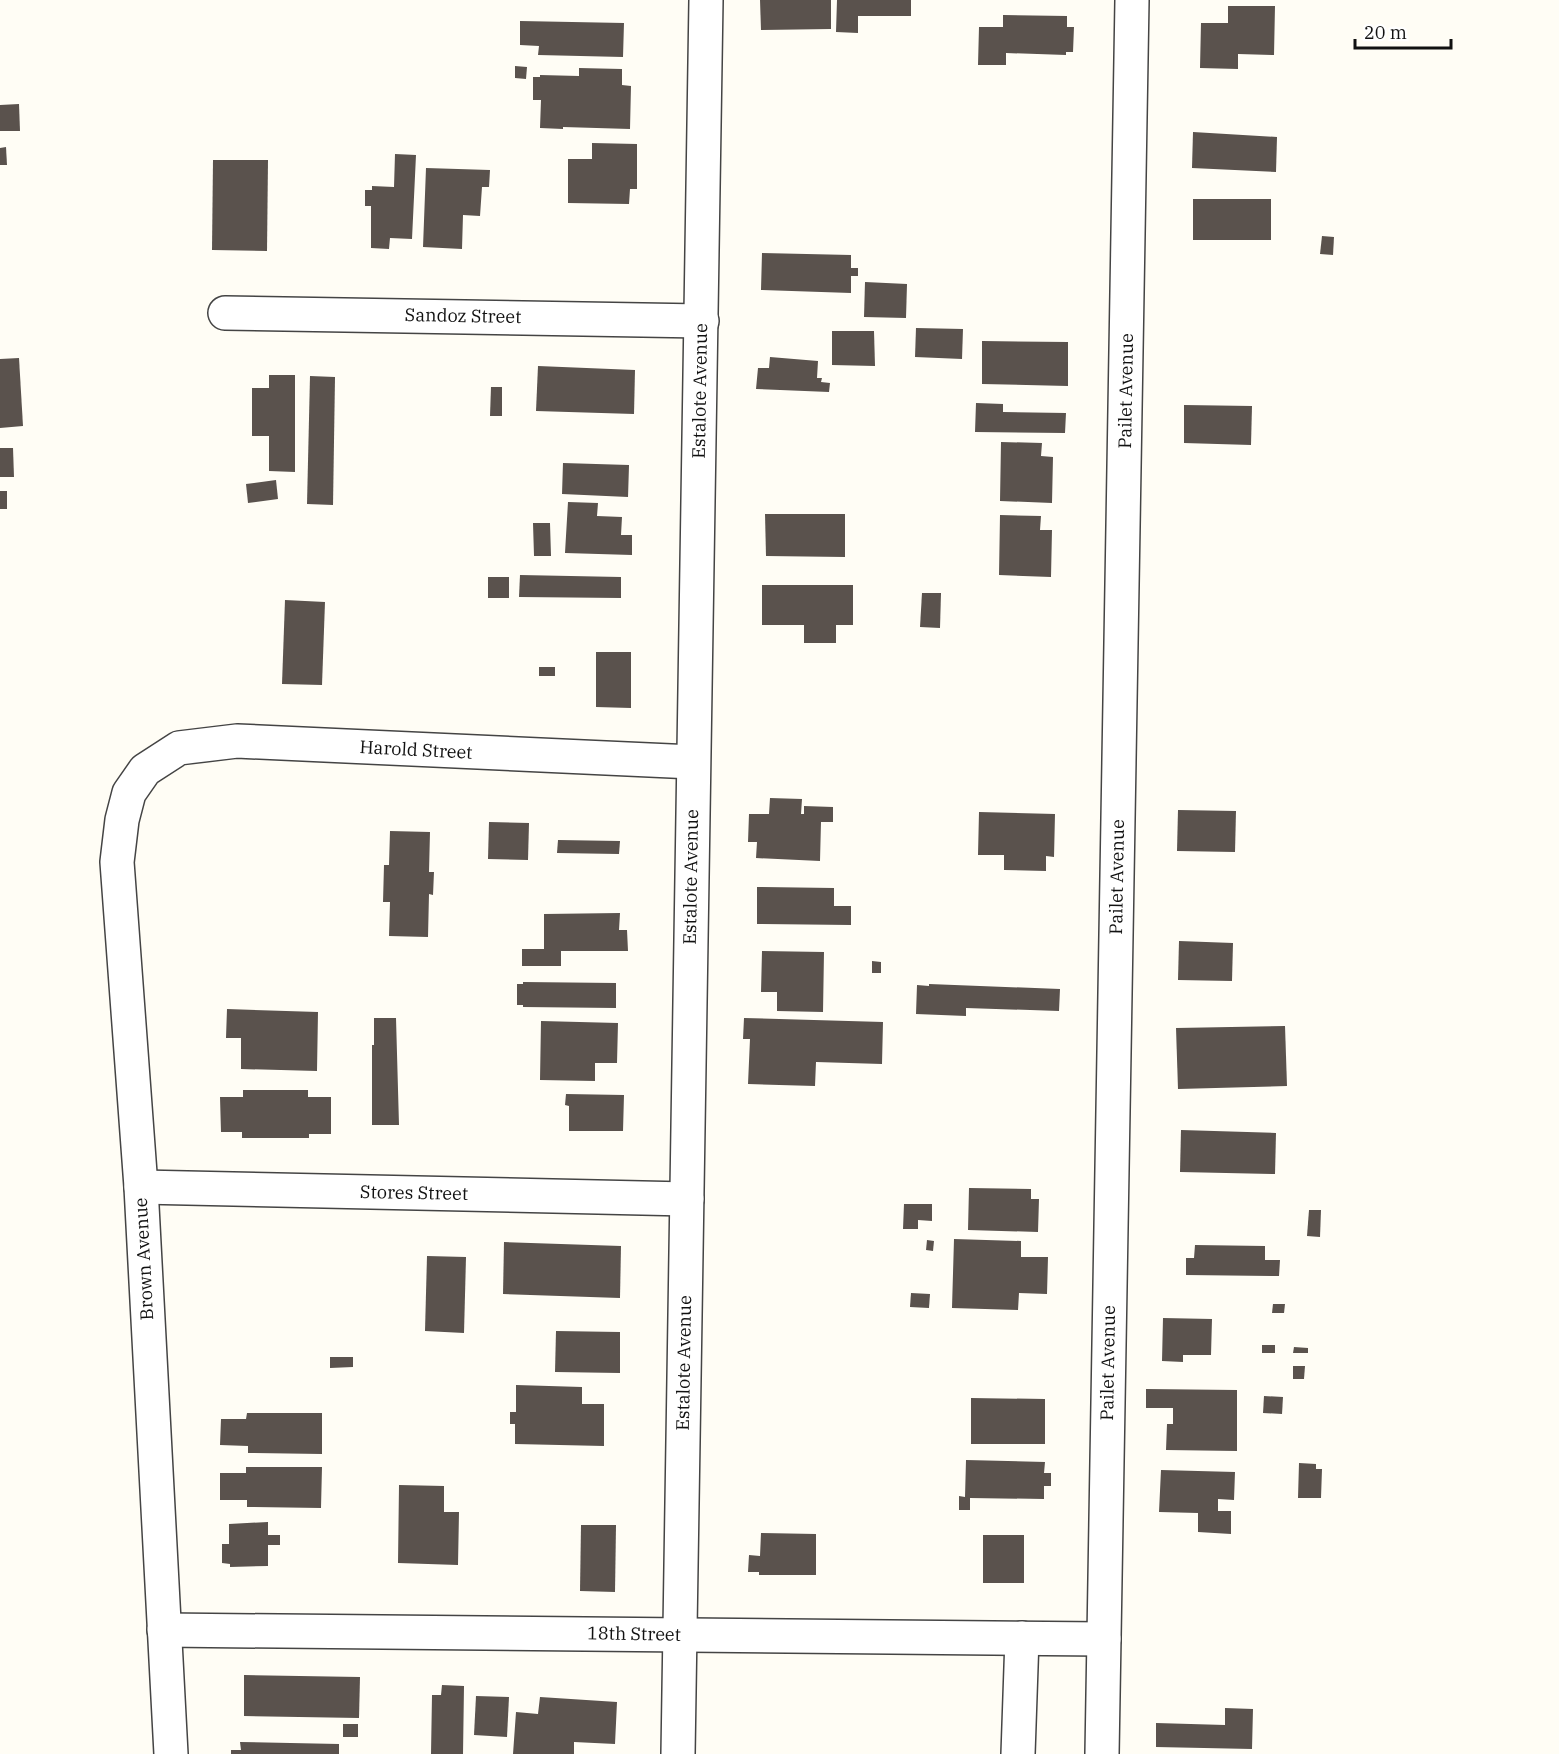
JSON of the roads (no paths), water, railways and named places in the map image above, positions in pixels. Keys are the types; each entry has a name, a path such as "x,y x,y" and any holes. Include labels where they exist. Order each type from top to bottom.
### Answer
{"street":[{"name":"Estalote Avenue","path":"678,1754 706,0"},
{"name":"Pailet Avenue","path":"1102,1754 1132,0"},
{"name":"Sandoz Street","path":"225,313 702,321"},
{"name":"Harold Street","path":"145,770 179,748 237,741 693,762"},
{"name":"Brown Avenue","path":"145,770 129,793 122,820 117,862 141,1187 171,1754"},
{"name":"Stores Street","path":"141,1187 687,1199"},
{"name":"18th Street","path":"164,1630 1104,1639"},
{"path":"1018,1754 1022,1638"}]}
